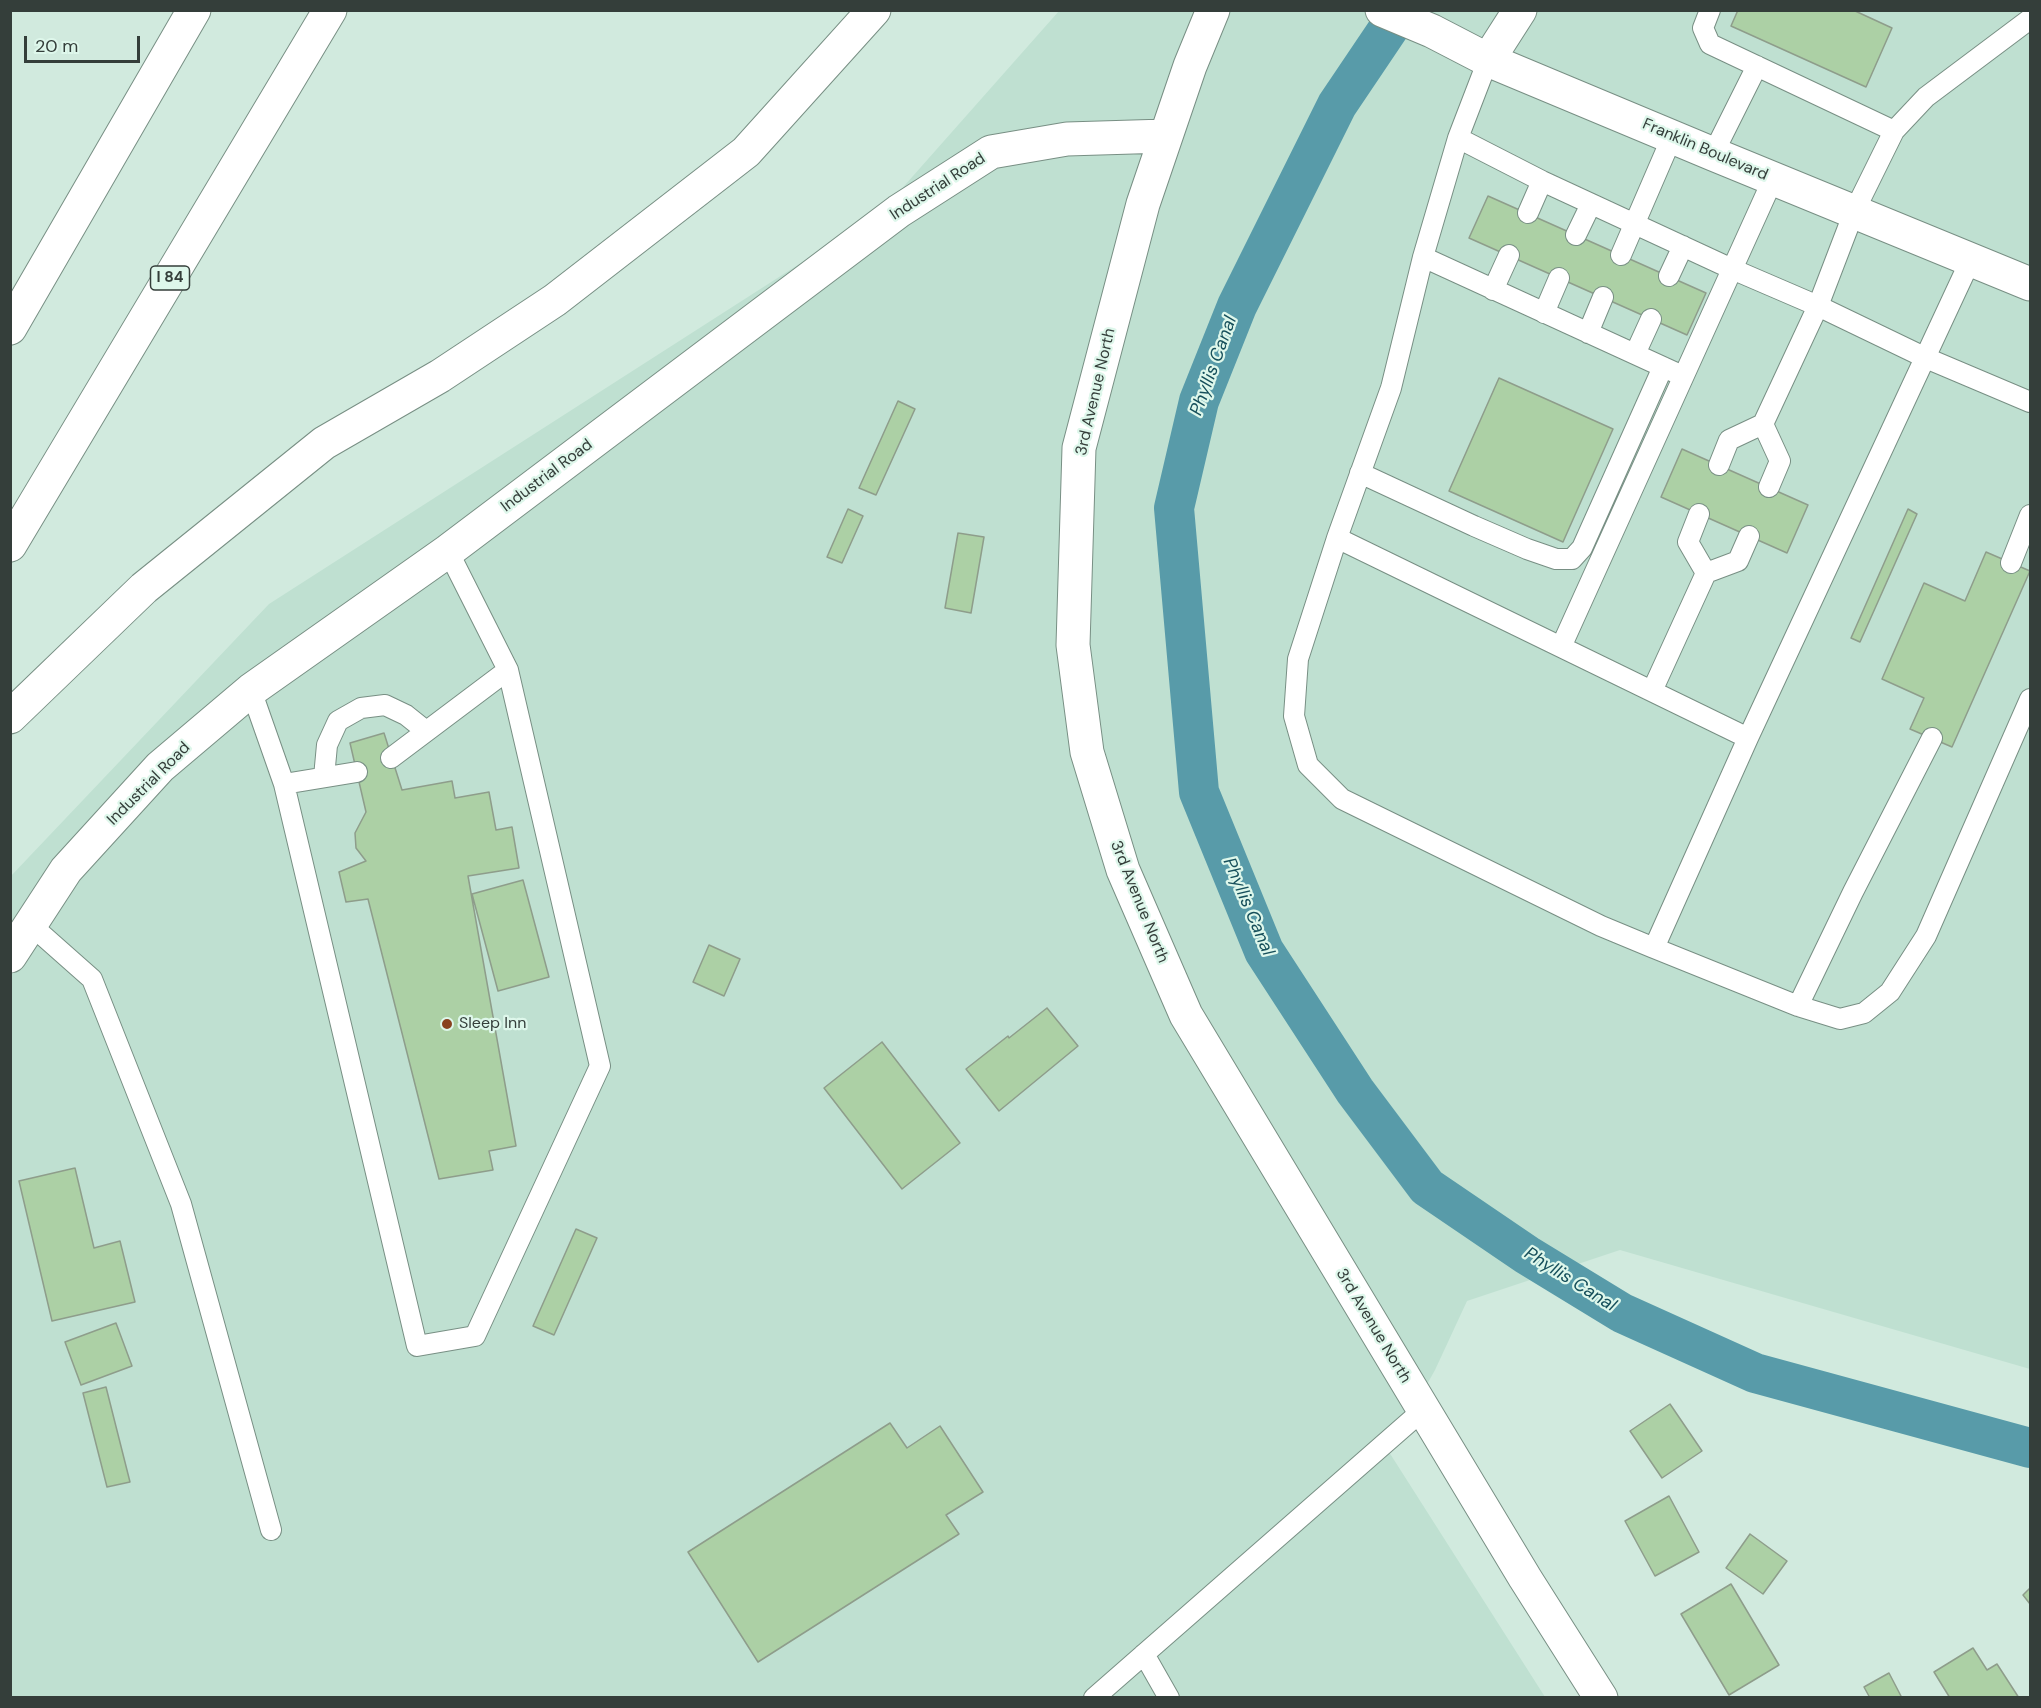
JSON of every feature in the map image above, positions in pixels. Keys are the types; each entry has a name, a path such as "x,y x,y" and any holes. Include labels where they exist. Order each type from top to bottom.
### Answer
{"main road":[{"path":"10,328 194,10"},
{"name":"I 84","path":"10,546 330,10"},
{"path":"10,717 144,588 324,443 440,376 555,300 746,152 874,10"},
{"name":"3rd Avenue North","path":"1213,10 1190,66 1143,204 1079,448 1073,645 1087,752 1123,870 1186,1015 1525,1578 1601,1698"},
{"name":"Franklin Boulevard","path":"1382,10 1432,31 1488,60 2031,284"},
{"path":"1488,60 1520,10"},
{"name":"Industrial Road","path":"10,956 66,870 160,767 251,690 448,550 899,211 992,152 1067,139 1166,136"}],"lane":[{"path":"1710,10 1703,28 1710,44 1894,130"},
{"path":"1719,465 1729,440 1763,424 1818,306 1854,212 1894,130 1926,97 2031,19"},
{"path":"1488,60 1458,138 1423,257 1391,388 1337,538 1298,659 1294,716 1308,765 1342,799 1601,926 1797,1006 1840,1019 1864,1013 1890,992 1926,936 2031,699"},
{"path":"1713,154 1757,66"},
{"path":"1621,255 1672,137"},
{"path":"1458,138 1634,224 1818,306 1926,358 2031,402"},
{"path":"1561,647 1773,179"},
{"path":"1528,213 1542,181"},
{"path":"1576,235 1591,204"},
{"path":"1669,276 1683,246"},
{"path":"1493,290 1509,255"},
{"path":"1423,257 1684,376"},
{"path":"1654,948 1748,738 1971,259"},
{"path":"1544,313 1559,278"},
{"path":"1588,333 1603,297"},
{"path":"1635,354 1651,319"},
{"path":"1360,473 1527,549 1556,559 1572,559 1582,548 1663,367"},
{"path":"1763,424 1780,460 1769,487"},
{"path":"1699,514 1688,542 1706,573"},
{"path":"2010,563 2031,515"},
{"path":"1652,691 1706,573 1738,561 1749,536"},
{"path":"1337,538 1748,738"},
{"path":"251,690 284,784 417,1346 475,1336 600,1066 508,670 448,550"},
{"path":"391,758 508,670"},
{"path":"324,777 327,745 338,721 362,708 384,705 406,716 426,731"},
{"path":"1797,1006 1932,738"},
{"path":"284,784 357,772"},
{"path":"31,924 92,979 177,1193 271,1530"},
{"path":"1094,1698 1423,1410"},
{"path":"1144,1654 1169,1698"}],"shaded area":[{"path":"1059,11 2030,11 2030,1369 1620,1250 1467,1301 1435,1370 1389,1452 1545,1697 11,1697 10,877 269,604 882,211"}],"building":[{"path":"1738,10 1853,10 1892,28 1866,87 1731,26"},
{"path":"1488,196 1706,293 1687,335 1469,238"},
{"path":"1499,378 1613,429 1563,542 1449,491"},
{"path":"898,401 915,409 876,495 859,488"},
{"path":"1682,449 1808,505 1787,553 1661,497"},
{"path":"848,509 863,516 842,563 827,557"},
{"path":"1908,509 1917,514 1860,642 1851,638"},
{"path":"958,533 984,537 971,613 945,608"},
{"path":"1986,552 2030,571 1952,747 1910,729 1924,698 1882,679 1924,583 1965,601"},
{"name":"Sleep Inn","path":"384,733 402,790 452,781 455,798 489,792 496,830 512,827 519,868 468,876 516,1146 489,1151 493,1170 439,1179 368,899 346,902 339,872 366,861 356,848 355,833 366,812 350,743"},
{"path":"523,880 549,977 498,991 472,894"},
{"path":"709,945 740,959 724,996 693,982"},
{"path":"1047,1008 1078,1046 999,1111 966,1069"},
{"path":"882,1042 960,1143 902,1189 824,1088"},
{"path":"75,1168 94,1248 120,1241 135,1302 52,1321 19,1181"},
{"path":"576,1229 597,1238 554,1335 533,1326"},
{"path":"116,1323 132,1366 81,1385 65,1342"},
{"path":"106,1387 130,1482 107,1487 83,1393"},
{"path":"1670,1404 1702,1451 1662,1478 1630,1431"},
{"path":"890,1423 907,1448 940,1426 983,1492 946,1515 959,1534 758,1662 688,1552"},
{"path":"1669,1496 1699,1552 1655,1576 1625,1521"},
{"path":"1750,1534 1787,1561 1763,1594 1726,1568"},
{"path":"1731,1584 1779,1665 1729,1695 1681,1614"},
{"path":"2030,1588 2030,1604 2023,1595"},
{"path":"1973,1648 1987,1670 1997,1664 2019,1698 1950,1698 1934,1672"},
{"path":"1889,1673 1902,1698 1870,1698 1864,1687"}],"waterway":[{"name":"Phyllis Canal","path":"1401,10 1337,105 1237,306 1199,401 1174,508 1199,792 1264,951 1355,1091 1427,1187 1527,1255 1622,1313 1755,1373 2030,1448"}],"place":[{"name":"Sleep Inn","path":"447,1024"}]}
